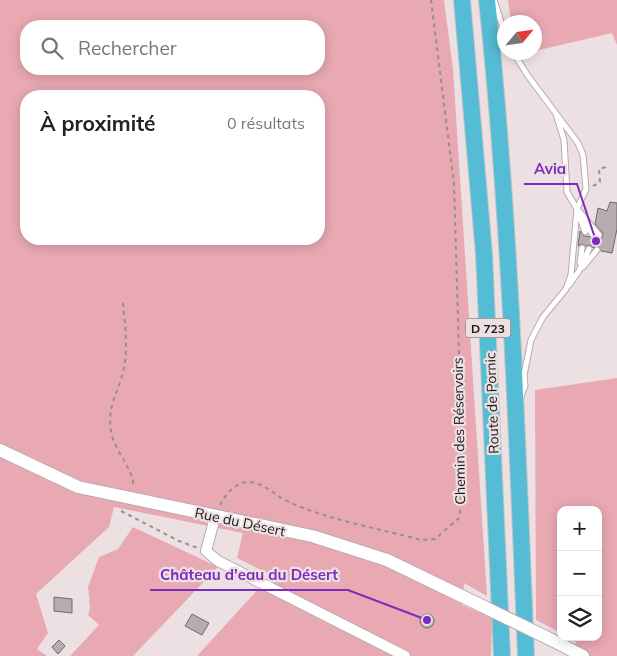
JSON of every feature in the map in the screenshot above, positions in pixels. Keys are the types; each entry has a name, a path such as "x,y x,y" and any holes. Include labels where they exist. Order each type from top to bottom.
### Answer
{"highway":[{"name":"Route de Pornic","path":"462,0 484,254 502,656"},
{"name":"Route de Pornic","path":"487,0 502,165 516,406 526,656"}],"street":[{"name":"Rue du Désert","path":"0,450 66,483 130,499 312,536 387,560 583,656"},
{"path":"215,517 206,550 218,561 405,656"}],"lane":[{"path":"494,0 499,15"},
{"path":"518,60 578,143 584,155 586,189 577,209 571,275 566,289"},
{"path":"555,111 564,140 567,192 592,234"},
{"path":"577,209 585,232"},
{"path":"577,209 599,236"},
{"path":"579,271 582,248"},
{"path":"579,271 589,249"},
{"path":"516,406 525,386 524,375 531,340 543,318 597,250"}],"path":[{"name":"Chemin des Réservoirs","path":"215,517 224,497 231,489 238,484 248,482 261,484 288,502 311,510 421,540 434,539 460,517 462,454 454,184 431,0"},
{"path":"586,189 600,182 599,170 606,167"},
{"path":"123,303 126,332 124,366 119,388 111,403 110,416 116,450 132,474 134,484 130,499"},
{"path":"121,511 179,541 206,550"}],"shaded area":[{"path":"0,0 444,0 453,69 487,596 464,583 462,605 492,618 491,656 197,656 271,575 237,558 243,533 114,507 109,527 36,594 48,633 37,649 47,656 0,656"},
{"path":"508,0 617,0 617,45 612,33 542,49 542,15 510,15"},
{"path":"617,378 617,656 570,656 576,642 574,641 602,641 602,506 557,506 557,631 536,620 535,390"},
{"path":"133,527 218,567 133,656 70,656 99,625 88,615 90,608 88,587 99,557 118,549"}],"building":[{"path":"610,202 617,203 617,229 612,253 601,251 598,246 593,248 590,245 582,244 578,246 580,231 584,236 602,238 603,233 595,224 598,208 607,211"},
{"path":"54,597 72,599 72,613 54,611"},
{"path":"192,614 209,623 202,635 185,626"},
{"path":"427,614 432,616 434,621 432,626 427,628 422,626 420,621 422,616"},
{"path":"59,640 65,646 58,654 52,647"}],"place":[{"name":"Avia","path":"596,241"},
{"name":"Château d'eau du Désert","path":"427,620"}]}
